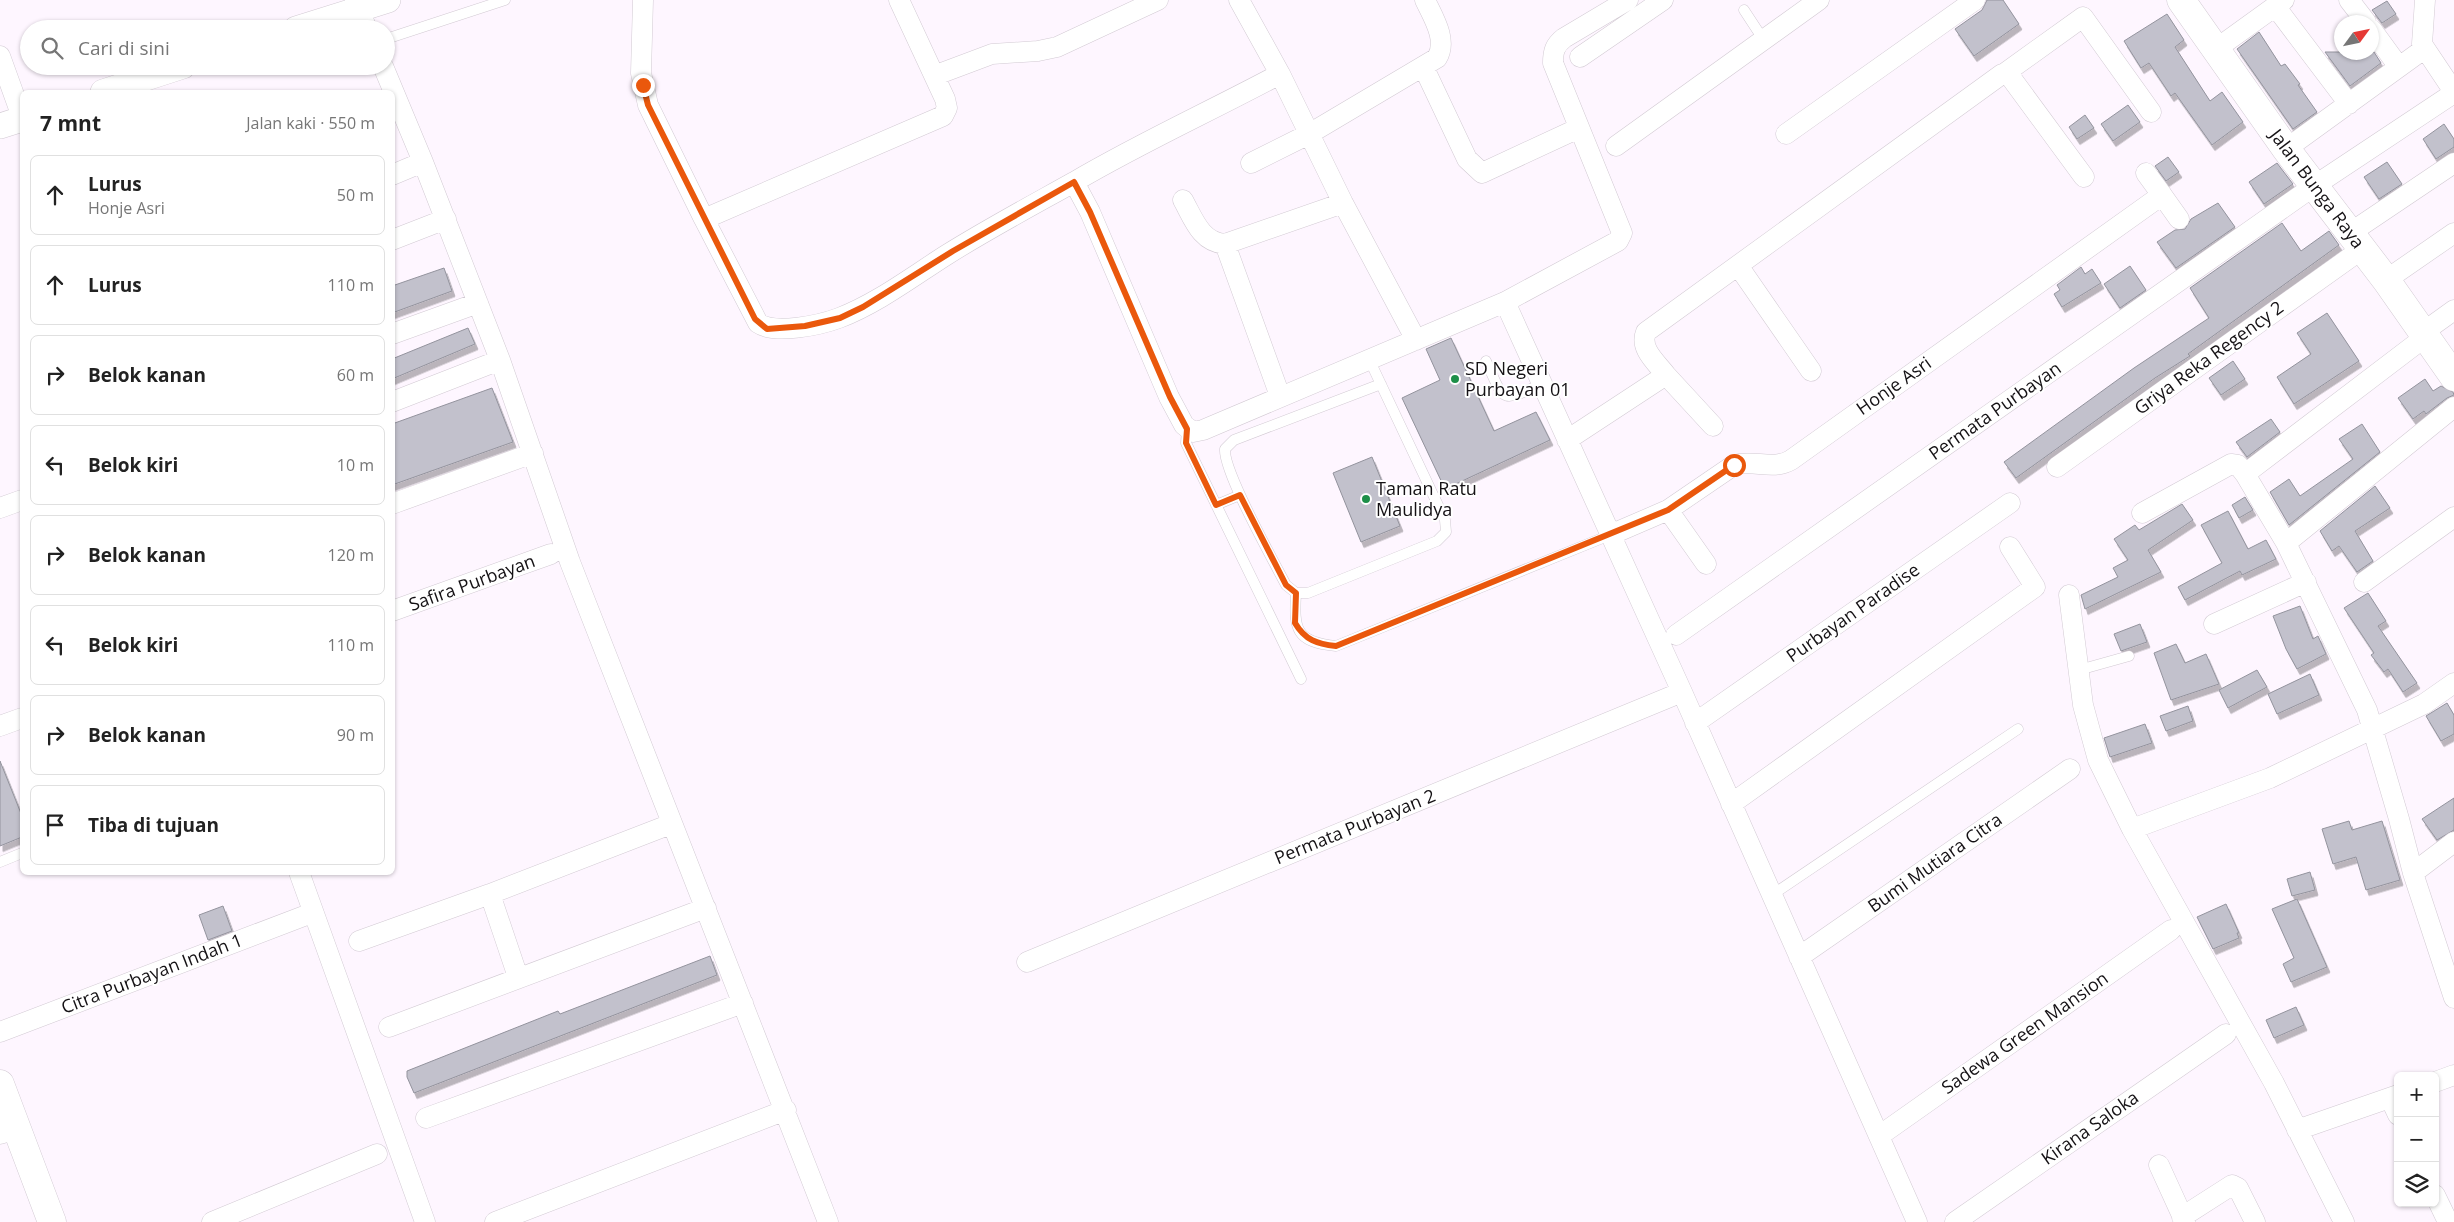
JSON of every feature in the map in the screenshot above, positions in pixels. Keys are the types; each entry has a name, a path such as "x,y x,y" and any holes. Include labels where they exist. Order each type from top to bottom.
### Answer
{"main road":[{"name":"Jalan Bunga Raya","path":"2181,0 2286,149 2386,280 2454,377"},
{"path":"0,1084 9,1132 52,1222"}],"street":[{"path":"330,20 360,12 388,0"},
{"path":"643,0 641,73 648,105 755,319 767,329 828,322 863,307 953,251 1150,139 1225,104 1280,74"},
{"path":"704,219 943,116 947,108 936,75 899,0"},
{"path":"936,75 992,54 1038,52 1056,46 1158,0"},
{"path":"1239,0 1280,74 1343,202 1416,340"},
{"path":"1251,163 1309,134 1424,68 1437,58 1442,48 1439,30 1426,0"},
{"path":"1074,182 1090,212 1170,397 1187,429 1193,432 1203,430 1505,302 1621,238 1620,229 1553,63 1553,52 1557,44 1564,38 1628,0"},
{"path":"1580,57 1663,0"},
{"path":"1616,146 1819,0"},
{"path":"1786,134 1975,0"},
{"path":"2349,0 2361,15"},
{"path":"2424,0 2425,12 2421,35 2424,49 2452,84"},
{"path":"2216,49 2280,3 2349,104"},
{"path":"1712,426 1666,375 1646,349 1643,340 1646,332 1739,267 2002,74 2083,17 2151,112"},
{"path":"2379,40 2398,68"},
{"path":"2286,149 2424,49"},
{"path":"0,56 20,112"},
{"path":"1424,68 1467,159 1482,174 1579,128"},
{"path":"2006,73 2084,177"},
{"path":"109,90 155,75"},
{"path":"386,75 391,90"},
{"name":"Permata Purbayan","path":"1676,635 2314,186 2452,84"},
{"path":"395,102 423,162 446,219 500,360 570,562 671,824 786,1110 828,1222"},
{"path":"0,126 20,119"},
{"path":"395,174 423,162"},
{"name":"Griya Reka Regency 2","path":"2057,467 2356,241 2454,164"},
{"path":"2146,173 2179,219"},
{"name":"Honje Asri","path":"1610,535 1668,510 1734,465 1743,462 1778,465 1791,460 2162,195"},
{"path":"1183,200 1206,238 1213,243 1225,244 1343,202"},
{"path":"395,239 446,219"},
{"path":"2386,280 2454,233"},
{"path":"1225,244 1280,396"},
{"path":"1739,267 1811,372"},
{"path":"395,333 478,302"},
{"path":"1505,302 1682,692 1917,1222"},
{"path":"2245,474 2454,310"},
{"path":"395,401 500,360"},
{"path":"1567,440 1666,375"},
{"path":"2286,543 2454,407"},
{"path":"395,503 533,453"},
{"path":"2142,513 2231,464 2238,465 2245,474 2286,543 2306,582 2345,661 2373,728 2413,873 2448,955 2454,998"},
{"path":"0,508 20,501"},
{"name":"Purbayan Paradise","path":"1695,723 2010,503"},
{"path":"1668,510 1706,564"},
{"path":"2364,582 2454,517"},
{"path":"1732,804 2035,587 2010,547"},
{"name":"Safira Purbayan","path":"395,610 552,554"},
{"path":"2214,624 2306,582"},
{"path":"2069,595 2078,670 2085,712 2095,752 2132,829 2274,1083 2344,1222"},
{"path":"2132,829 2270,778 2424,704 2454,683"},
{"name":"Permata Purbayan 2","path":"1028,962 1682,692"},
{"path":"0,726 20,719"},
{"name":"Bumi Mutiara Citra","path":"1800,957 2070,769"},
{"path":"359,941 490,894 671,824"},
{"path":"2413,873 2454,842"},
{"path":"300,875 425,1222"},
{"path":"490,894 518,978"},
{"path":"389,1027 706,908"},
{"name":"Citra Purbayan Indah 1","path":"0,1032 304,916"},
{"name":"Sadewa Green Mansion","path":"1879,1136 2171,930"},
{"path":"426,1118 743,1003"},
{"name":"Kirana Saloka","path":"1954,1222 2226,1034"},
{"path":"2439,1081 2454,1075"},
{"path":"2297,1130 2394,1103"},
{"path":"495,1222 786,1110"},
{"path":"212,1222 378,1154"},
{"path":"2159,1165 2183,1220 2232,1185 2238,1188 2255,1222"},
{"path":"2439,1203 2448,1222"}],"lane":[{"path":"395,36 505,0"},
{"path":"1744,10 1763,39"},
{"path":"1369,359 1381,384 1445,520 1446,532 1437,541 1308,593 1296,593 1286,585 1240,495 1226,463 1225,449 1229,444 1381,384"},
{"path":"1486,361 1501,393 1506,397 1513,397 1542,384"},
{"path":"1187,429 1186,443 1301,679"},
{"path":"1216,505 1240,495"},
{"path":"1296,593 1295,623 1298,629 1314,642 1336,646 1610,535"},
{"path":"2078,670 2129,656"},
{"path":"1772,895 2018,729"},
{"path":"0,862 20,854"}],"building":[{"path":"1987,0 2003,0 2019,24 1974,56 1955,29 1982,10"},
{"path":"2387,1 2396,14 2382,23 2379,15 2376,15 2372,10"},
{"path":"2167,14 2184,40 2175,47 2210,101 2222,92 2243,122 2212,145 2175,93 2171,96 2149,63 2141,68 2124,41"},
{"path":"2259,32 2281,66 2285,64 2300,84 2298,85 2317,112 2293,129 2237,49"},
{"path":"2325,52 2334,52 2334,60 2379,60 2381,63 2350,86"},
{"path":"2128,105 2140,122 2113,141 2101,124"},
{"path":"2085,115 2094,128 2077,139 2069,127"},
{"path":"2444,124 2454,139 2454,147 2436,159 2423,139"},
{"path":"2168,157 2179,172 2166,181 2155,166"},
{"path":"2387,162 2402,184 2379,199 2364,177"},
{"path":"2277,163 2293,184 2264,204 2249,182"},
{"path":"2218,203 2235,227 2176,268 2157,242 2175,230 2185,229 2191,219"},
{"path":"2282,223 2301,251 2329,231 2339,245 2188,354 2190,356 2155,378 2016,478 2004,462 2134,368 2209,318 2190,288"},
{"path":"2130,266 2146,290 2120,308 2104,284"},
{"path":"2081,267 2085,274 2092,269 2101,283 2062,307 2054,294 2060,290 2057,285"},
{"path":"444,268 452,291 395,312 395,285"},
{"path":"2327,313 2359,361 2294,404 2277,377 2311,354 2297,333"},
{"path":"468,328 475,344 395,378 395,358"},
{"path":"1451,338 1494,431 1536,412 1550,440 1445,489 1402,398 1440,380 1426,349"},
{"path":"2233,361 2245,379 2221,395 2209,378"},
{"path":"2425,379 2433,391 2441,386 2453,392 2454,395 2426,414 2424,411 2413,419 2398,398"},
{"path":"492,388 513,442 395,484 395,423"},
{"path":"2271,419 2280,432 2247,457 2236,442"},
{"path":"2362,424 2380,452 2289,525 2270,492 2289,479 2300,496 2353,459 2339,439"},
{"name":"Taman Ratu Maulidya","path":"1372,457 1400,526 1361,542 1333,473"},
{"path":"2375,486 2390,508 2355,531 2373,561 2357,572 2339,546 2332,551 2320,531"},
{"path":"2245,497 2253,510 2239,518 2232,505"},
{"path":"2182,504 2193,520 2148,550 2161,572 2085,609 2081,595 2118,577 2113,568 2128,560 2114,539 2135,525 2139,530"},
{"path":"2228,511 2248,549 2266,540 2276,559 2242,575 2240,571 2185,600 2178,587 2222,563 2201,525"},
{"path":"2368,593 2386,621 2378,626 2417,683 2403,692 2388,669 2384,672 2371,655 2374,653 2344,608"},
{"path":"2300,606 2313,639 2318,636 2326,654 2297,669 2286,649 2273,616"},
{"path":"2140,624 2147,642 2121,651 2114,634"},
{"path":"2176,644 2185,663 2206,654 2219,684 2171,700 2154,653"},
{"path":"2257,670 2267,687 2228,708 2219,690"},
{"path":"2310,674 2319,695 2277,714 2268,694"},
{"path":"2447,703 2454,715 2454,734 2441,741 2426,716"},
{"path":"2188,706 2193,721 2166,731 2160,716"},
{"path":"2145,724 2152,743 2110,757 2104,738"},
{"path":"0,761 20,811 20,838 0,846"},
{"path":"2454,798 2454,830 2437,840 2422,819"},
{"path":"2349,821 2352,830 2382,821 2400,880 2366,890 2356,857 2333,864 2322,829"},
{"path":"2310,872 2315,890 2292,896 2287,879"},
{"path":"2297,899 2327,967 2291,982 2283,964 2294,958 2272,909"},
{"path":"2226,904 2239,933 2237,933 2239,938 2213,949 2197,917"},
{"path":"223,906 232,931 208,940 199,915"},
{"path":"710,956 717,975 414,1093 407,1077 407,1071 558,1011 560,1014"},
{"path":"2296,1007 2304,1025 2274,1038 2266,1020"}],"place":[{"name":"SD Negeri Purbayan 01","path":"1455,379"},
{"name":"Taman Ratu Maulidya","path":"1366,499"}],"route":[{"path":"643,85 648,105 704,219 755,319 767,329 828,322 863,307 953,251 1074,182 1090,212 1170,397 1187,429 1186,443 1216,505 1240,495 1286,585 1296,593 1295,623 1298,629 1314,642 1336,646 1610,535 1668,510 1734,465"}]}
